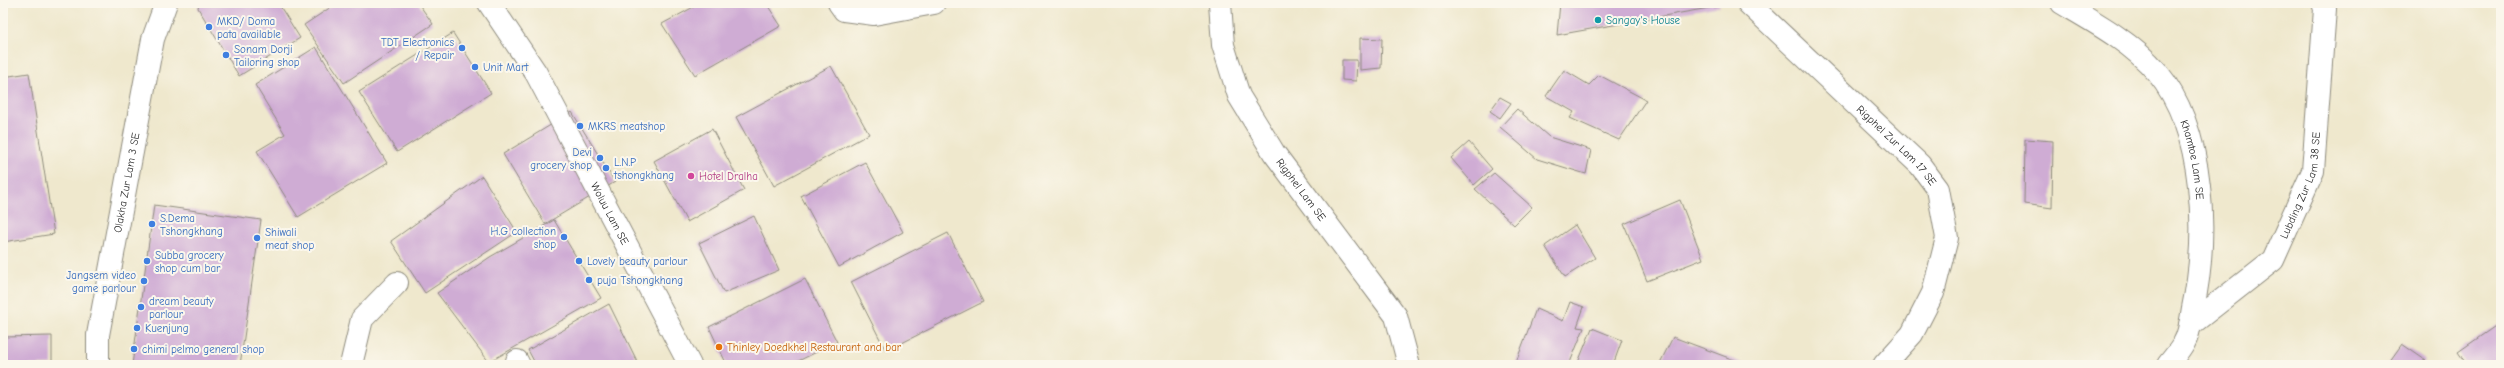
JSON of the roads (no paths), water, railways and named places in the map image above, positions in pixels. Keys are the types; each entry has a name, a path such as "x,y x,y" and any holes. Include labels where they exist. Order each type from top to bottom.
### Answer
{"street":[{"name":"Olakha Zur Lam 3 SE","path":"98,365 98,335 151,46 166,3"},
{"name":"Woluu Lam SE","path":"489,3 536,73 690,365"},
{"path":"839,3 844,10 874,14 934,3"},
{"name":"Rigphel Lam SE","path":"1220,3 1223,45 1239,96 1274,153 1396,316 1409,365"},
{"name":"Rigphel Zur Lam 17 SE","path":"1748,3 1920,165 1938,189 1947,238 1933,293 1912,334 1884,365"},
{"name":"Khamtoe Lam SE","path":"2062,3 2136,50 2158,73 2173,99 2189,134 2197,168 2199,208 2199,277 2185,343 2168,365"},
{"name":"Lubding Zur Lam 38 SE","path":"2190,325 2273,260 2313,171 2326,9 2323,3"},
{"path":"351,365 362,319 397,283"}],"place":[{"name":"Sangay's House","path":"1598,20"},
{"name":"MKD/ Doma pata available","path":"209,27"},
{"name":"TDT Electronics / Repair","path":"462,48"},
{"name":"Sonam Dorji Tailoring shop","path":"226,55"},
{"name":"Unit Mart","path":"475,67"},
{"name":"MKRS meatshop","path":"580,126"},
{"name":"Devi grocery shop","path":"600,158"},
{"name":"L.N.P tshongkhang","path":"606,168"},
{"name":"Hotel Dralha","path":"691,176"},
{"name":"S.Dema Tshongkhang","path":"152,224"},
{"name":"H.G collection shop","path":"564,237"},
{"name":"Shiwali meat shop","path":"257,238"},
{"name":"Subba grocery shop cum bar","path":"147,261"},
{"name":"Lovely beauty parlour","path":"579,261"},
{"name":"puja Tshongkhang","path":"589,280"},
{"name":"Jangsem video game parlour","path":"144,281"},
{"name":"dream beauty parlour","path":"141,307"},
{"name":"Kuenjung","path":"137,328"},
{"name":"Thinley Doedkhel Restaurant and bar","path":"719,347"},
{"name":"chimi pelmo general shop","path":"134,349"}]}
